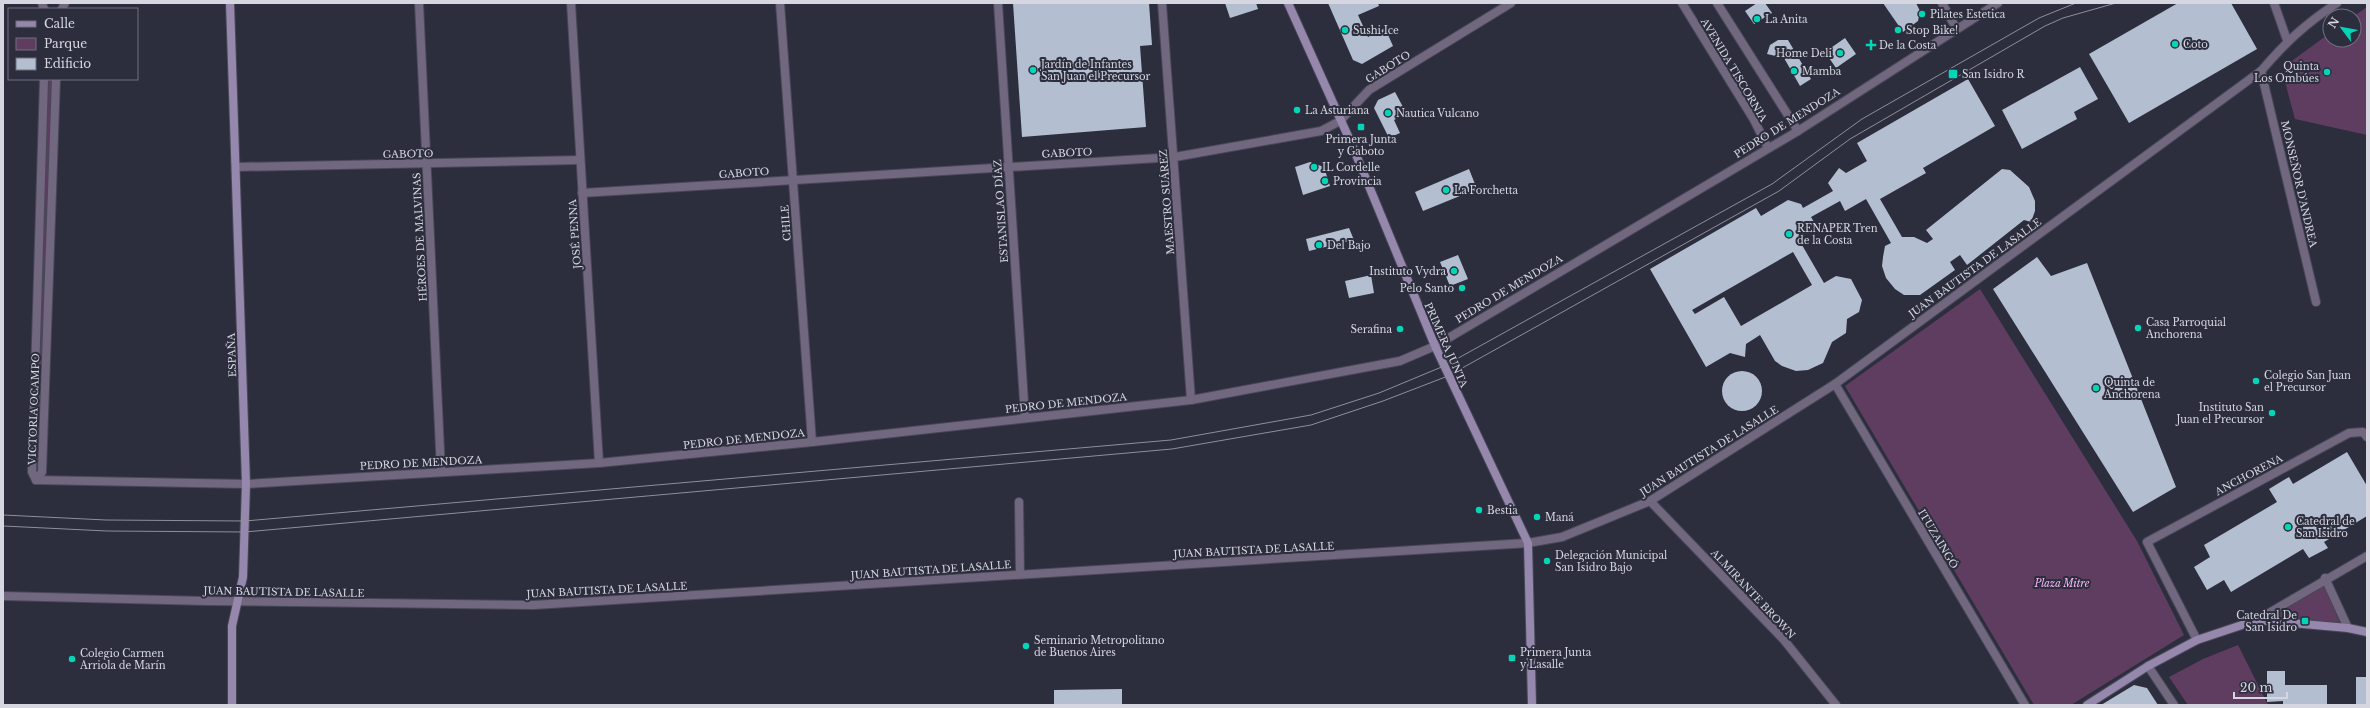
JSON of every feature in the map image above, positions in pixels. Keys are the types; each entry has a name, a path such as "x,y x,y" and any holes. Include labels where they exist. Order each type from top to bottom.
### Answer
{"street":[{"name":"ESPAÑA","path":"230,3 246,484 243,577 239,602 232,626 232,705"},
{"name":"HÉROES DE MALVINAS","path":"419,3 441,471"},
{"name":"JOSÉ PENNA","path":"571,3 599,463"},
{"name":"CHILE","path":"780,3 812,442"},
{"name":"ESTANISLAO DÍAZ","path":"998,3 1025,417"},
{"name":"MAESTRO SUÁREZ","path":"1162,3 1175,157 1191,400"},
{"name":"PRIMERA JUNTA","path":"1288,3 1352,145 1434,346 1528,543 1532,705"},
{"name":"GABOTO","path":"582,193 1175,157 1321,131 1340,121 1369,90 1511,3"},
{"name":"AVENIDA TISCORNIA","path":"1682,3 1754,120 1768,148"},
{"name":"AVENIDA TISCORNIA","path":"1717,3 1798,131"},
{"path":"1942,3 1956,28"},
{"name":"PEDRO DE MENDOZA","path":"36,480 246,484 441,471 599,463 812,442 1025,417 1191,400 1400,361 1434,346 1798,131 1956,28 1998,3"},
{"path":"2274,3 2287,40"},
{"name":"JUAN BAUTISTA DE LASALLE","path":"3,596 239,602 534,605 1528,543 1562,537 1650,501 1835,384 2261,71 2287,40 2306,24 2337,3"},
{"name":"MONSEÑOR D'ANDREA","path":"2261,71 2316,302"},
{"name":"VICTORIA OCAMPO","path":"44,80 32,472 36,480 42,472 56,80"},
{"path":"43,119 54,118"},
{"name":"GABOTO","path":"236,167 580,160"},
{"path":"40,231 50,230"},
{"path":"36,337 46,337"},
{"name":"ITUZAINGÓ","path":"1835,384 2025,705"},
{"name":"ANCHORENA","path":"2197,640 2146,542 2349,433 2365,435"},
{"name":"ALMIRANTE BROWN","path":"1650,501 1784,640 1836,705"},
{"path":"1019,502 1020,574"},
{"path":"2087,705 2148,666 2197,640 2257,620 2325,578 2367,556"},
{"path":"2325,578 2348,628"},
{"path":"2257,620 2348,628 2367,632"},
{"path":"2148,666 2174,705"}],"green space":[{"name":"Quinta Los Ombúes","path":"2367,7 2367,135 2295,119 2285,82 2289,63 2322,39 2322,48 2362,48 2362,10"},
{"path":"47,80 53,80 40,470 36,470"},
{"name":"Plaza Mitre","path":"1980,289 2137,541 2184,635 2071,705 2034,705 1845,386"},
{"path":"2324,585 2340,623 2270,617"},
{"path":"2238,645 2268,705 2188,705 2169,677 2203,659"}],"building":[{"path":"1013,3 1149,3 1152,45 1140,46 1146,127 1022,137"},
{"path":"1225,3 1256,3 1258,9 1230,18"},
{"path":"1328,3 1378,3 1379,6 1358,15 1368,37 1385,28 1393,46 1362,64 1353,60"},
{"name":"La Anita","path":"1757,3 1765,3 1772,13 1754,24 1745,11"},
{"path":"1883,3 1916,3 1920,11 1918,21 1903,32"},
{"path":"2178,3 2231,3 2257,49 2129,123 2089,54"},
{"name":"Home Deli","path":"1845,38 1856,54 1836,68 1825,52"},
{"path":"1778,40 1788,40 1811,79 1800,86 1784,58 1767,54 1770,45"},
{"path":"2080,67 2098,99 2074,112 2077,119 2022,149 2002,110"},
{"path":"1968,79 1995,126 1923,168 1926,173 1880,199 1902,237 1914,237 1927,243 1933,239 1926,230 2002,169 2010,170 2029,187 2035,201 2035,211 2031,222 2024,220 1967,265 1960,255 1950,262 1955,270 1920,295 1904,295 1895,289 1886,278 1882,266 1883,257 1885,246 1891,243 1866,199 1845,211 1840,201 1811,217 1817,227 1798,238 1824,283 1836,276 1851,279 1862,300 1859,312 1847,319 1846,333 1832,342 1823,363 1808,370 1796,371 1782,366 1775,361 1760,335 1746,344 1745,357 1730,353 1706,367 1650,269 1756,208 1761,216 1788,200 1801,204 1803,208 1833,191 1828,183 1839,168 1846,173 1867,161 1857,143","holes":["1793,252 1812,285 1741,326 1724,297 1695,314 1692,310"]},
{"name":"Nautica Vulcano","path":"1395,92 1403,107 1398,109 1401,116 1394,120 1400,133 1389,138 1374,108 1378,100"},
{"path":"1310,162 1324,167 1330,186 1303,195 1295,167"},
{"name":"La Forchetta","path":"1469,169 1477,189 1423,211 1415,192"},
{"name":"Del Bajo","path":"1349,228 1354,240 1309,251 1306,239"},
{"name":"Instituto Vydra","path":"1458,255 1468,279 1450,286 1440,262"},
{"name":"Quinta de Anchorena","path":"2037,257 2051,276 2087,263 2176,487 2133,512 1993,289"},
{"path":"1371,275 1374,293 1349,298 1345,281"},
{"path":"1746,371 1753,374 1759,380 1762,391 1761,399 1753,408 1746,411 1738,411 1731,408 1723,399 1722,387 1725,380 1734,372"},
{"path":"2347,452 2367,486 2367,516 2324,542 2328,548 2309,558 2303,549 2231,592 2224,580 2207,590 2194,567 2210,557 2204,545 2277,502 2269,489 2289,477 2293,484"},
{"path":"2267,671 2285,671 2285,685 2327,685 2327,705 2283,705 2283,701 2267,702"},
{"path":"2356,677 2367,677 2367,705 2356,705"},
{"path":"2134,685 2147,688 2158,705 2101,705"},
{"path":"1122,689 1122,705 1054,705 1054,690"}],"tram line":[{"path":"3,515 106,520 245,521 1171,440 1311,415 1379,393 1444,366 1772,184 1862,119 2039,18 2076,3"},
{"path":"3,526 107,531 245,532 1172,449 1311,425 1383,401 1448,376 1779,191 1850,139 2045,26 2063,18 2116,3"}],"place":[{"name":"Pilates Estetica","path":"1922,14"},
{"name":"La Anita","path":"1757,19"},
{"name":"Sushi Ice","path":"1345,30"},
{"name":"Stop Bike!","path":"1898,30"},
{"name":"Coto","path":"2175,44"},
{"name":"De la Costa","path":"1871,45"},
{"name":"Home Deli","path":"1840,53"},
{"name":"Jardín de Infantes San Juan el Precursor","path":"1033,70"},
{"name":"Mamba","path":"1794,71"},
{"name":"Quinta Los Ombúes","path":"2327,72"},
{"name":"San Isidro R","path":"1953,74"},
{"name":"La Asturiana","path":"1297,110"},
{"name":"Nautica Vulcano","path":"1388,113"},
{"name":"Primera Junta y Gaboto","path":"1361,127"},
{"name":"IL Cordelle","path":"1314,167"},
{"name":"Provincia","path":"1325,181"},
{"name":"La Forchetta","path":"1446,190"},
{"name":"RENAPER Tren de la Costa","path":"1789,234"},
{"name":"Del Bajo","path":"1319,245"},
{"name":"Instituto Vydra","path":"1454,271"},
{"name":"Pelo Santo","path":"1462,288"},
{"name":"Casa Parroquial Anchorena","path":"2138,328"},
{"name":"Serafina","path":"1400,329"},
{"name":"Colegio San Juan el Precursor","path":"2256,381"},
{"name":"Quinta de Anchorena","path":"2096,388"},
{"name":"Instituto San Juan el Precursor","path":"2272,413"},
{"name":"Bestia","path":"1479,510"},
{"name":"Maná","path":"1537,517"},
{"name":"Catedral de San Isidro","path":"2288,527"},
{"name":"Delegación Municipal San Isidro Bajo","path":"1547,561"},
{"name":"Catedral De San Isidro","path":"2305,621"},
{"name":"Seminario Metropolitano de Buenos Aires","path":"1026,646"},
{"name":"Primera Junta y Lasalle","path":"1512,658"},
{"name":"Colegio Carmen Arriola de Marín","path":"72,659"}]}
